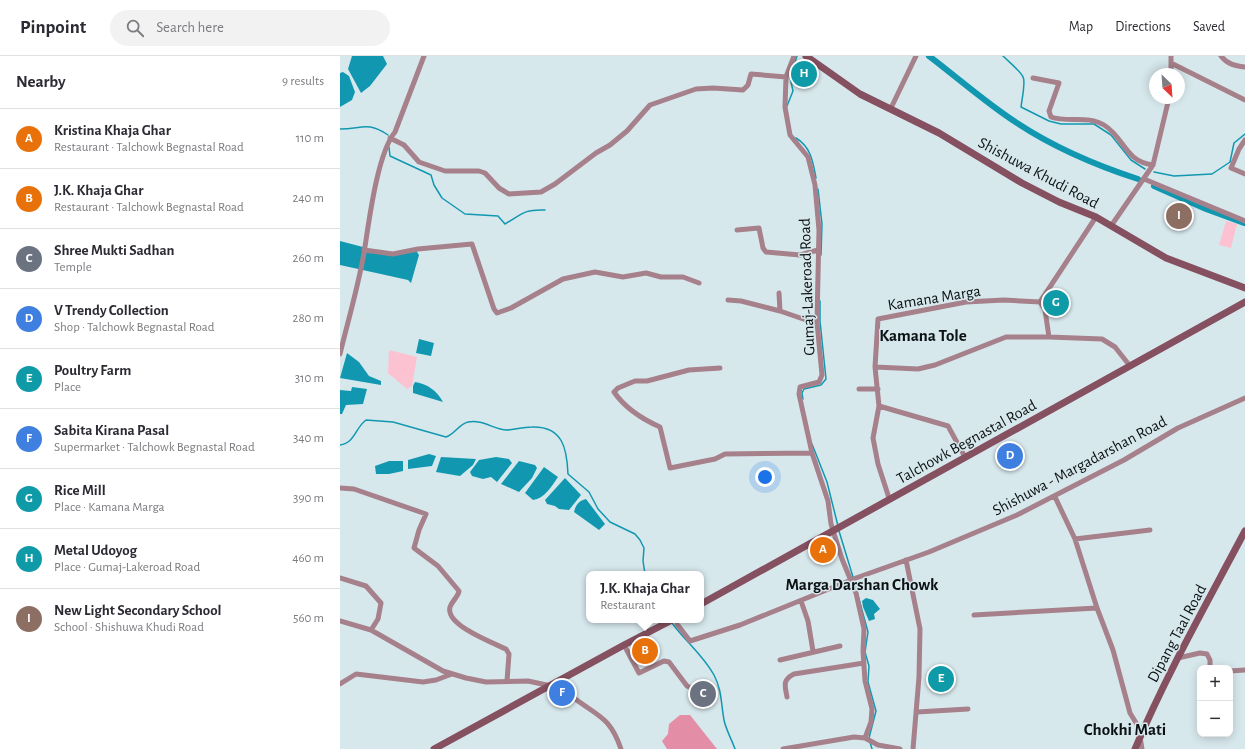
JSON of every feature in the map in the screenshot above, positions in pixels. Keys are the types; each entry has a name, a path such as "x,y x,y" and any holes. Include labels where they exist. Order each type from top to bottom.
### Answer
{"main road":[{"name":"Shishuwa Khudi Road","path":"806,56 860,94 939,133 1022,183 1059,202 1096,217 1166,258 1245,288"},
{"name":"Talchowk Begnastal Road","path":"704,602 834,531 889,498 1245,302"},
{"name":"Dipang Taal Road","path":"1135,749 1140,734 1178,658 1245,531"},
{"path":"434,749 624,644 666,623"}],"street":[{"path":"340,354 364,250 368,222 381,166 390,138 395,132 424,56"},
{"name":"Gumaj-Lakeroad Road","path":"794,56 786,77 785,107 788,130 794,141 808,157 815,185 819,230 817,322 822,377 819,382 803,386 799,390 812,453 828,501 831,524 842,559 854,579 865,634 863,651 865,681 872,709 868,741"},
{"path":"891,108 902,89 916,56"},
{"path":"1171,56 1172,68"},
{"path":"1221,56 1227,62 1236,66 1245,67"},
{"path":"1172,63 1245,100"},
{"path":"390,138 404,145 419,162 446,171 479,171 486,173 499,188 509,194 541,192 555,184 596,153 610,145 627,131 650,106 696,89 713,88 743,90 748,85 751,74 786,77"},
{"path":"1033,78 1059,83 1049,111 1051,117 1064,120 1088,120 1103,124 1118,137 1125,149 1135,160 1153,165"},
{"path":"1111,226 1153,165 1168,104"},
{"path":"1245,140 1239,149 1231,168 1245,174"},
{"path":"1144,179 1245,221"},
{"path":"1049,337 1045,310 1040,302 1096,217"},
{"path":"738,230 759,228 763,248 766,252 800,255 818,250"},
{"path":"364,250 393,254 418,249 472,244 494,309 497,313 510,308 563,279 595,272 623,277 646,273 661,277 683,277 699,283"},
{"path":"779,293 780,311"},
{"path":"728,300 741,301 817,322"},
{"name":"Kamana Marga","path":"889,498 878,464 874,438 879,406 875,367 878,319 966,302 1004,300 1040,302"},
{"path":"875,367 918,369 935,365 1006,337 1102,338 1115,347 1130,366"},
{"path":"720,368 689,370 647,381 635,381 618,388 614,392 630,409 645,420 660,427 670,468 715,459 725,454 812,453"},
{"path":"859,389 878,389"},
{"name":"Shishuwa - Margadarshan Road","path":"678,623 690,641 740,625 854,579 929,552 1018,515 1124,460 1178,428 1245,398"},
{"path":"879,406 948,426 965,457"},
{"path":"340,488 354,489 426,514 419,530 414,548 438,566 459,590 458,595 450,607 450,613 454,620 469,632 506,649 509,654 507,681"},
{"path":"1055,496 1075,539 1097,608 1113,650 1130,713 1140,734 1142,749"},
{"path":"1075,539 1150,530"},
{"path":"906,560 920,629 917,712 912,749"},
{"path":"340,578 366,586 381,603 378,619 371,630"},
{"path":"801,601 808,621 813,651"},
{"path":"974,615 1097,608"},
{"path":"340,621 371,630 443,671 452,674 486,682 528,681 556,687 561,684 573,697 608,722 616,734 621,749"},
{"path":"624,644 639,673 664,661 669,662 687,686 700,692"},
{"path":"780,660 813,651 840,646"},
{"path":"1178,658 1200,653 1207,654 1210,660 1210,665"},
{"path":"788,697 784,682 786,678 794,674 864,663"},
{"path":"1233,671 1245,670"},
{"path":"340,684 356,674 423,682 436,680 452,674"},
{"path":"917,712 968,709"},
{"path":"783,749 838,739 868,741 900,749"}],"shaded area":[{"path":"1226,221 1237,224 1231,248 1219,245"},
{"path":"389,350 417,357 412,386 407,389 388,373"},
{"path":"680,715 690,715 717,749 667,749 662,741 668,734 669,724"}],"water":[{"path":"352,56 383,56 387,64 370,86 361,93 348,69"},
{"path":"343,72 349,76 355,92 352,100 340,107 340,73"},
{"path":"340,241 386,253 415,249 419,255 411,283 408,280 340,265"},
{"path":"419,339 434,343 431,356 416,353"},
{"path":"347,353 359,362 369,376 381,381 381,385 340,378"},
{"path":"415,382 424,384 432,389 443,402 413,393 413,386"},
{"path":"352,387 367,389 363,404 346,405 342,414 340,414 340,390 351,391"},
{"path":"429,454 436,456 432,466 408,469 408,460"},
{"path":"441,457 476,459 473,465 460,476 436,472"},
{"path":"496,457 509,459 512,463 497,482 491,477 483,479 472,476 470,472 479,460"},
{"path":"389,461 403,461 403,471 389,474 376,474 375,466"},
{"path":"519,461 535,465 537,468 532,478 519,492 501,484"},
{"path":"544,467 558,477 544,495 533,500 525,493"},
{"path":"565,478 581,495 569,510 559,509 555,506 547,504 545,500"},
{"path":"586,499 605,524 599,530 574,512 578,503"},
{"path":"866,598 873,600 880,609 874,614 875,619 869,621 862,601"}],"waterway":[{"path":"787,106 793,91 790,77 797,56"},
{"path":"929,56 994,107 1031,132 1076,155 1106,168 1138,179"},
{"path":"1003,56 1021,73 1023,77 1024,88 1021,107 1049,121 1061,124 1094,124 1111,135 1131,160 1145,169"},
{"path":"340,129 369,127 375,128 388,135"},
{"path":"1154,172 1174,176 1212,174 1230,162 1234,143 1245,134"},
{"path":"796,138 808,150 816,178"},
{"path":"389,147 390,156 431,175 434,185 442,198 465,214 498,216 505,224 528,211 545,210"},
{"path":"1154,186 1206,209 1244,223"},
{"path":"818,189 822,224 821,255"},
{"path":"803,399 802,393 804,389 821,385 826,379 820,321 820,301"},
{"path":"340,445 349,441 362,423 366,420 393,422 446,437 465,423 473,421 484,423 502,430 532,427 551,430 557,435 564,448 568,474 589,492 598,509 610,522 635,534 640,540 644,548 643,561 645,571"},
{"path":"812,444 827,482 838,526"},
{"path":"839,531 853,577"},
{"path":"854,581 868,632 865,652 869,666 868,682 876,711 869,738"},
{"path":"672,623 705,661 714,675 720,692 725,724 735,749"},
{"path":"870,742 872,749"}],"place":[{"name":"Metal Udoyog","path":"804,74"},
{"name":"New Light Secondary School","path":"1179,216"},
{"name":"Rice Mill","path":"1056,303"},
{"name":"V Trendy Collection","path":"1010,456"},
{"name":"Kristina Khaja Ghar","path":"823,550"},
{"name":"J.K. Khaja Ghar","path":"645,651"},
{"name":"Poultry Farm","path":"941,679"},
{"name":"Sabita Kirana Pasal","path":"562,693"},
{"name":"Shree Mukti Sadhan","path":"703,694"}],"district":[{"name":"Kamana Tole","path":"923,335"},
{"name":"Marga Darshan Chowk","path":"862,584"},
{"name":"Chokhi Mati","path":"1125,729"}]}
